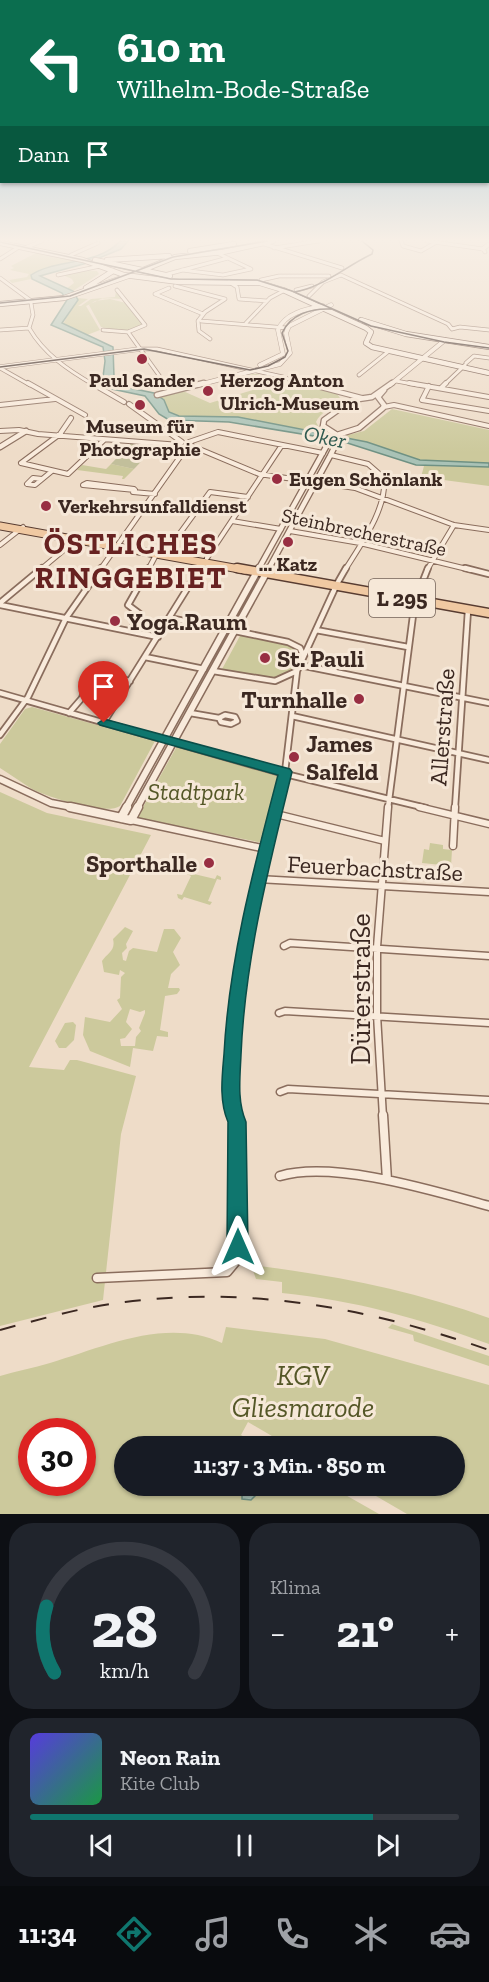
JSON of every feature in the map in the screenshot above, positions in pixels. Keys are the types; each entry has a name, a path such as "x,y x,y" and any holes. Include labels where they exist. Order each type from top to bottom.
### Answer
{"main road":[{"path":"337,312 369,331 367,344 423,359 464,365 489,373"},
{"path":"340,312 371,324 445,340 489,346"},
{"name":"L 295","path":"0,524 76,538 166,550 206,560"},
{"name":"L 295","path":"21,528 489,611"},
{"name":"L 295","path":"416,598 468,610 489,611"}],"street":[{"path":"32,312 29,328 36,341 56,359 126,403 181,444"},
{"path":"103,330 128,332 141,328 145,324 135,312"},
{"path":"197,312 203,314"},
{"path":"206,312 201,321 198,321 197,328 210,339"},
{"path":"246,323 258,312"},
{"path":"279,327 295,314 303,312"},
{"path":"201,321 287,328 302,317 316,312"},
{"path":"421,312 448,324 452,329"},
{"path":"474,328 489,324"},
{"path":"219,378 275,360 283,354 279,327"},
{"path":"384,404 378,397 384,390 445,340 452,329 458,327 489,330"},
{"path":"0,330 29,328"},
{"path":"157,395 238,373 272,367 283,362 290,353 287,328"},
{"path":"128,332 171,391"},
{"path":"0,368 152,348 342,391 384,404 489,426"},
{"path":"359,375 389,351"},
{"path":"441,388 474,356 489,358"},
{"path":"272,367 274,374"},
{"path":"0,368 85,414"},
{"path":"238,373 247,369"},
{"path":"256,371 283,377"},
{"path":"396,381 489,397"},
{"path":"429,386 422,400 489,411"},
{"path":"337,435 323,426 324,420 353,399 365,398 384,390"},
{"path":"342,391 353,399"},
{"path":"0,405 57,399"},
{"path":"121,818 323,453 337,435 359,428 384,404"},
{"path":"71,418 60,434 21,463 69,474 104,440"},
{"path":"331,430 344,432"},
{"path":"0,431 26,431 104,440 189,445 263,475 354,488 454,525 489,530"},
{"path":"0,447 26,431"},
{"path":"0,735 25,701 66,618 189,445 218,432 323,453 366,464 378,471 385,482 382,498 337,584 297,671 285,772 241,959 232,1036 231,1110 237,1122 237,1260 227,1272 97,1278"},
{"path":"131,820 290,531 334,448 333,442"},
{"path":"104,723 206,560 282,445"},
{"path":"42,479 52,471"},
{"path":"133,492 134,489 83,485 133,492 155,494"},
{"path":"166,550 211,491 248,497"},
{"name":"Steinbrecherstraße","path":"232,521 360,543 489,573"},
{"name":"Dürerstraße","path":"387,1180 377,1015 377,947 389,799 416,598 430,560 454,525"},
{"path":"0,545 21,528"},
{"path":"0,604 76,538"},
{"path":"132,628 140,614 133,608 135,604 130,601 157,553"},
{"path":"0,604 158,637"},
{"name":"Allerstraße","path":"453,846 457,753 468,610"},
{"path":"169,618 288,642 300,648 303,657"},
{"path":"316,630 408,647"},
{"path":"145,657 268,681 281,680 297,671"},
{"path":"300,665 489,703"},
{"path":"69,713 82,698 90,677 99,675 130,681"},
{"path":"0,693 173,743 489,824"},
{"path":"190,713 219,718"},
{"path":"292,716 489,760"},
{"path":"0,776 51,803 266,849"},
{"path":"276,814 385,841"},
{"name":"Feuerbachstraße","path":"258,879 489,892"},
{"path":"285,946 290,943 377,947 489,956"},
{"path":"279,1013 285,1011 377,1015 489,1023"},
{"path":"280,1092 288,1089 382,1092 489,1100"},
{"path":"280,1176 286,1172 387,1180 489,1206"}],"green space":[{"path":"70,312 89,312 100,330 87,335 63,324"},
{"path":"93,312 133,312 143,325 127,332 101,327"},
{"path":"256,374 337,394 340,398 320,415 316,422 320,429 332,436 238,417 179,416 169,412 161,397 183,391 210,403 256,389 235,376"},
{"path":"392,409 489,430 489,463 420,460 340,437 364,431"},
{"path":"111,464 134,469 124,479 122,479 123,476 77,470 82,465 106,469"},
{"path":"424,466 489,467 489,486 421,477"},
{"path":"241,634 282,641 299,650 299,663 294,672 284,677 271,678 221,671"},
{"name":"Stadtpark","path":"32,707 155,741 120,806 102,809 63,801 32,789 0,768 0,744 25,709"},
{"name":"Stadtpark","path":"177,746 280,774 263,843 137,818"},
{"path":"0,792 47,813 151,835 29,1067 64,1070 70,1060 77,1060 136,1076 121,1134 103,1300 0,1326"},
{"path":"430,843 443,845 443,849 452,850 451,866 422,863 424,849 429,850"},
{"path":"190,871 196,871 194,874 215,879 217,875 221,877 221,880 217,879 208,901 212,902 210,905 184,897 182,900 178,898 177,894 182,895 191,876 187,874"},
{"path":"125,927 133,931 126,944 127,948 122,953 123,960 126,961 129,951 133,948 157,952 164,929 174,929 181,938 173,952 180,965 171,974 168,988 179,988 180,990 177,994 165,996 160,1030 168,1032 168,1037 157,1036 153,1051 133,1048 130,1067 90,1051 83,1035 85,1017 110,1022 122,1009 117,1000 120,998 121,977 125,973 120,970 119,975 104,972 102,961 112,949 113,939","holes":["130,1009 140,1012 145,1010 135,1046 121,1046 120,1039 125,1038 132,1029 126,1022"]},
{"path":"73,1022 76,1025 74,1040 66,1048 59,1048 55,1041 65,1023"},
{"path":"251,1265 372,1285 460,1308 489,1318 489,1344 438,1326 387,1312 335,1300 282,1293 282,1282 256,1279"},
{"path":"392,1324 489,1356 489,1366 414,1341 413,1335 388,1328"},
{"name":"KGV Gliesmarode","path":"226,1327 325,1339 489,1385 489,1514 407,1514 376,1496 465,1496 465,1436 272,1436 248,1422 241,1435 243,1436 114,1436 114,1496 245,1496 251,1500 255,1496 347,1496 379,1514 0,1514 0,1376 135,1337 179,1333 201,1336 222,1343"}],"shaded area":[{"path":"131,443 156,446 134,469 111,464"}],"water":[{"name":"Oker","path":"60,312 70,312 62,323 113,347 114,377 120,386 154,393 164,400 169,412 179,416 238,417 367,442 420,460 489,463 489,467 416,465 338,440 229,422 169,420 159,414 145,396 112,389 103,377 105,361 103,347 51,325"},
{"path":"242,1496 255,1496 251,1500 242,1499"}],"tram line":[{"path":"0,367 144,349 250,370 268,366 285,357 288,351 282,333 291,321 307,312"},
{"path":"339,312 371,326 444,342 489,348"}],"railway":[{"path":"0,1330 109,1304 172,1298 219,1297 265,1299 354,1312 444,1335 489,1350"}],"place":[{"name":"Paul Sander","path":"142,359"},
{"name":"Herzog Anton Ulrich-Museum","path":"208,391"},
{"name":"Museum für Photographie","path":"140,405"},
{"name":"Eugen Schönlank","path":"277,479"},
{"name":"Verkehrsunfalldienst","path":"46,506"},
{"name":"... Katz","path":"288,542"},
{"name":"Yoga.Raum","path":"115,621"},
{"name":"St. Pauli","path":"265,658"},
{"name":"Turnhalle","path":"359,699"},
{"name":"James Salfeld","path":"294,757"},
{"name":"Sporthalle","path":"209,863"}],"district":[{"name":"ÖSTLICHES RINGGEBIET","path":"131,561"}],"route":[{"path":"104,723 277,772 285,772 249,916 234,1010 231,1110 237,1122 238,1247"}]}
